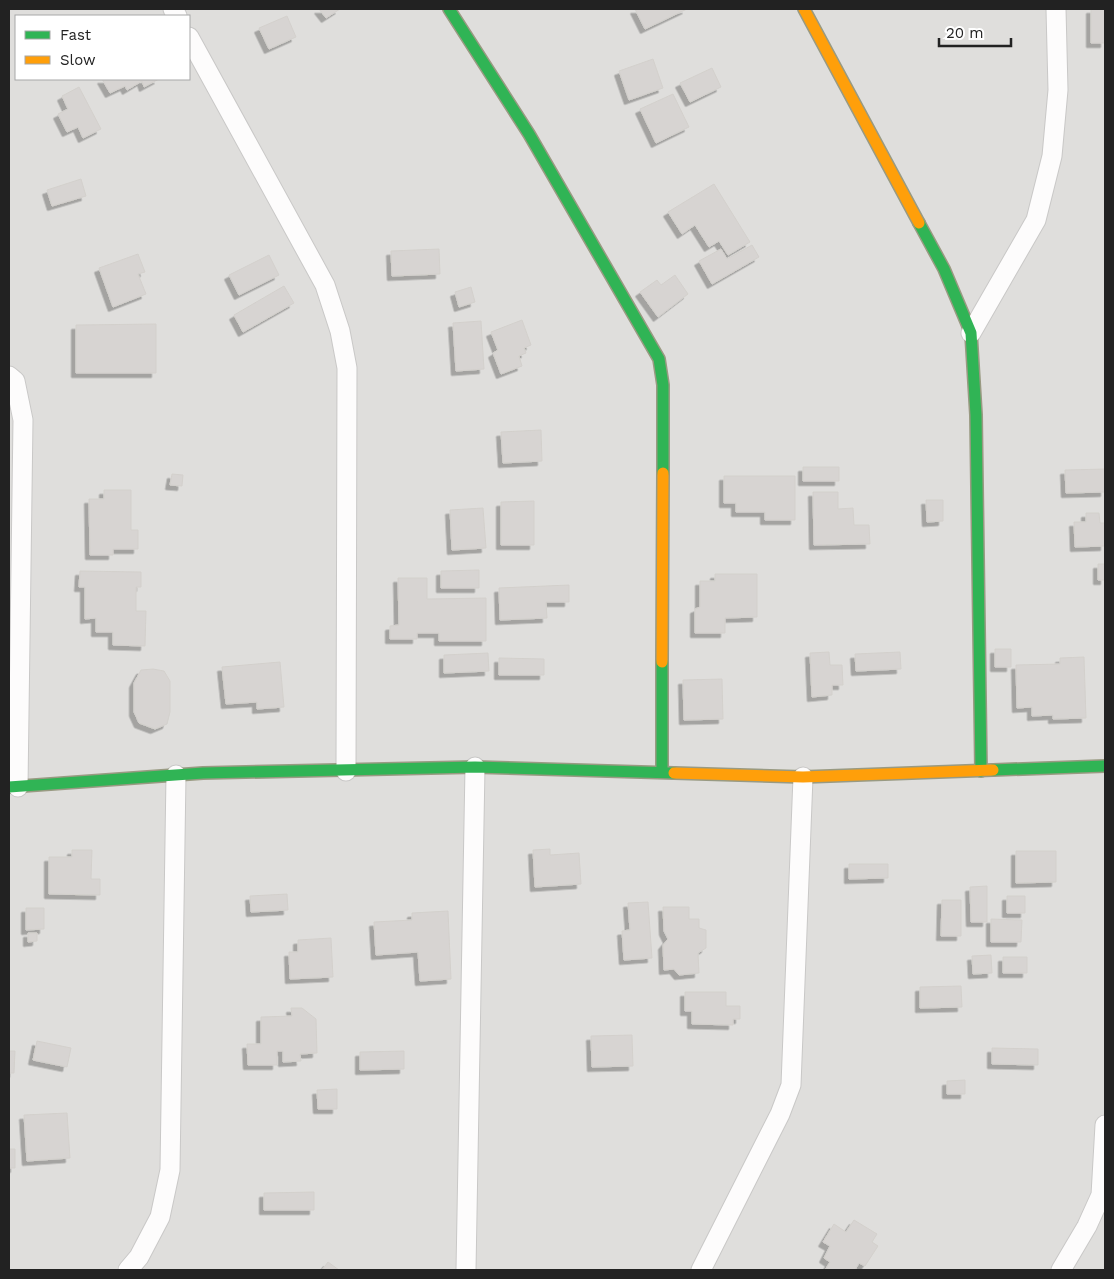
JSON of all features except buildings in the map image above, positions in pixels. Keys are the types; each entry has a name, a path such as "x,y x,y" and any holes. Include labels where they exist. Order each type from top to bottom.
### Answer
{"street":[{"path":"449,9 529,134 659,359 663,385 662,772"},
{"path":"804,9 944,269 970,333 976,416 982,771"},
{"path":"970,333 1036,220 1052,156 1058,90 1056,9"},
{"path":"190,39 325,285 340,331 346,368 346,771"},
{"path":"9,376 16,381 23,420 14,787 176,775 475,768 803,777 1105,766"},
{"path":"466,1270 475,768"},
{"path":"128,1270 139,1257 160,1217 170,1170 176,775"},
{"path":"702,1270 780,1114 791,1085 803,777"},
{"path":"1060,1270 1088,1226 1101,1195 1105,1125"}],"shaded area":[{"path":"9,9 1105,9 1105,1270 9,1270"}],"traffic: fast":[{"path":"449,9 529,134 659,359 663,385 663,473"},
{"path":"919,223 944,269 971,333 976,415 981,771"},
{"path":"662,662 662,772"},
{"path":"993,770 1105,766"},
{"path":"9,787 203,773 475,767 674,773"}],"traffic: slow":[{"path":"804,9 919,223"},
{"path":"662,662 663,473"},
{"path":"674,773 803,777 993,770"}]}
